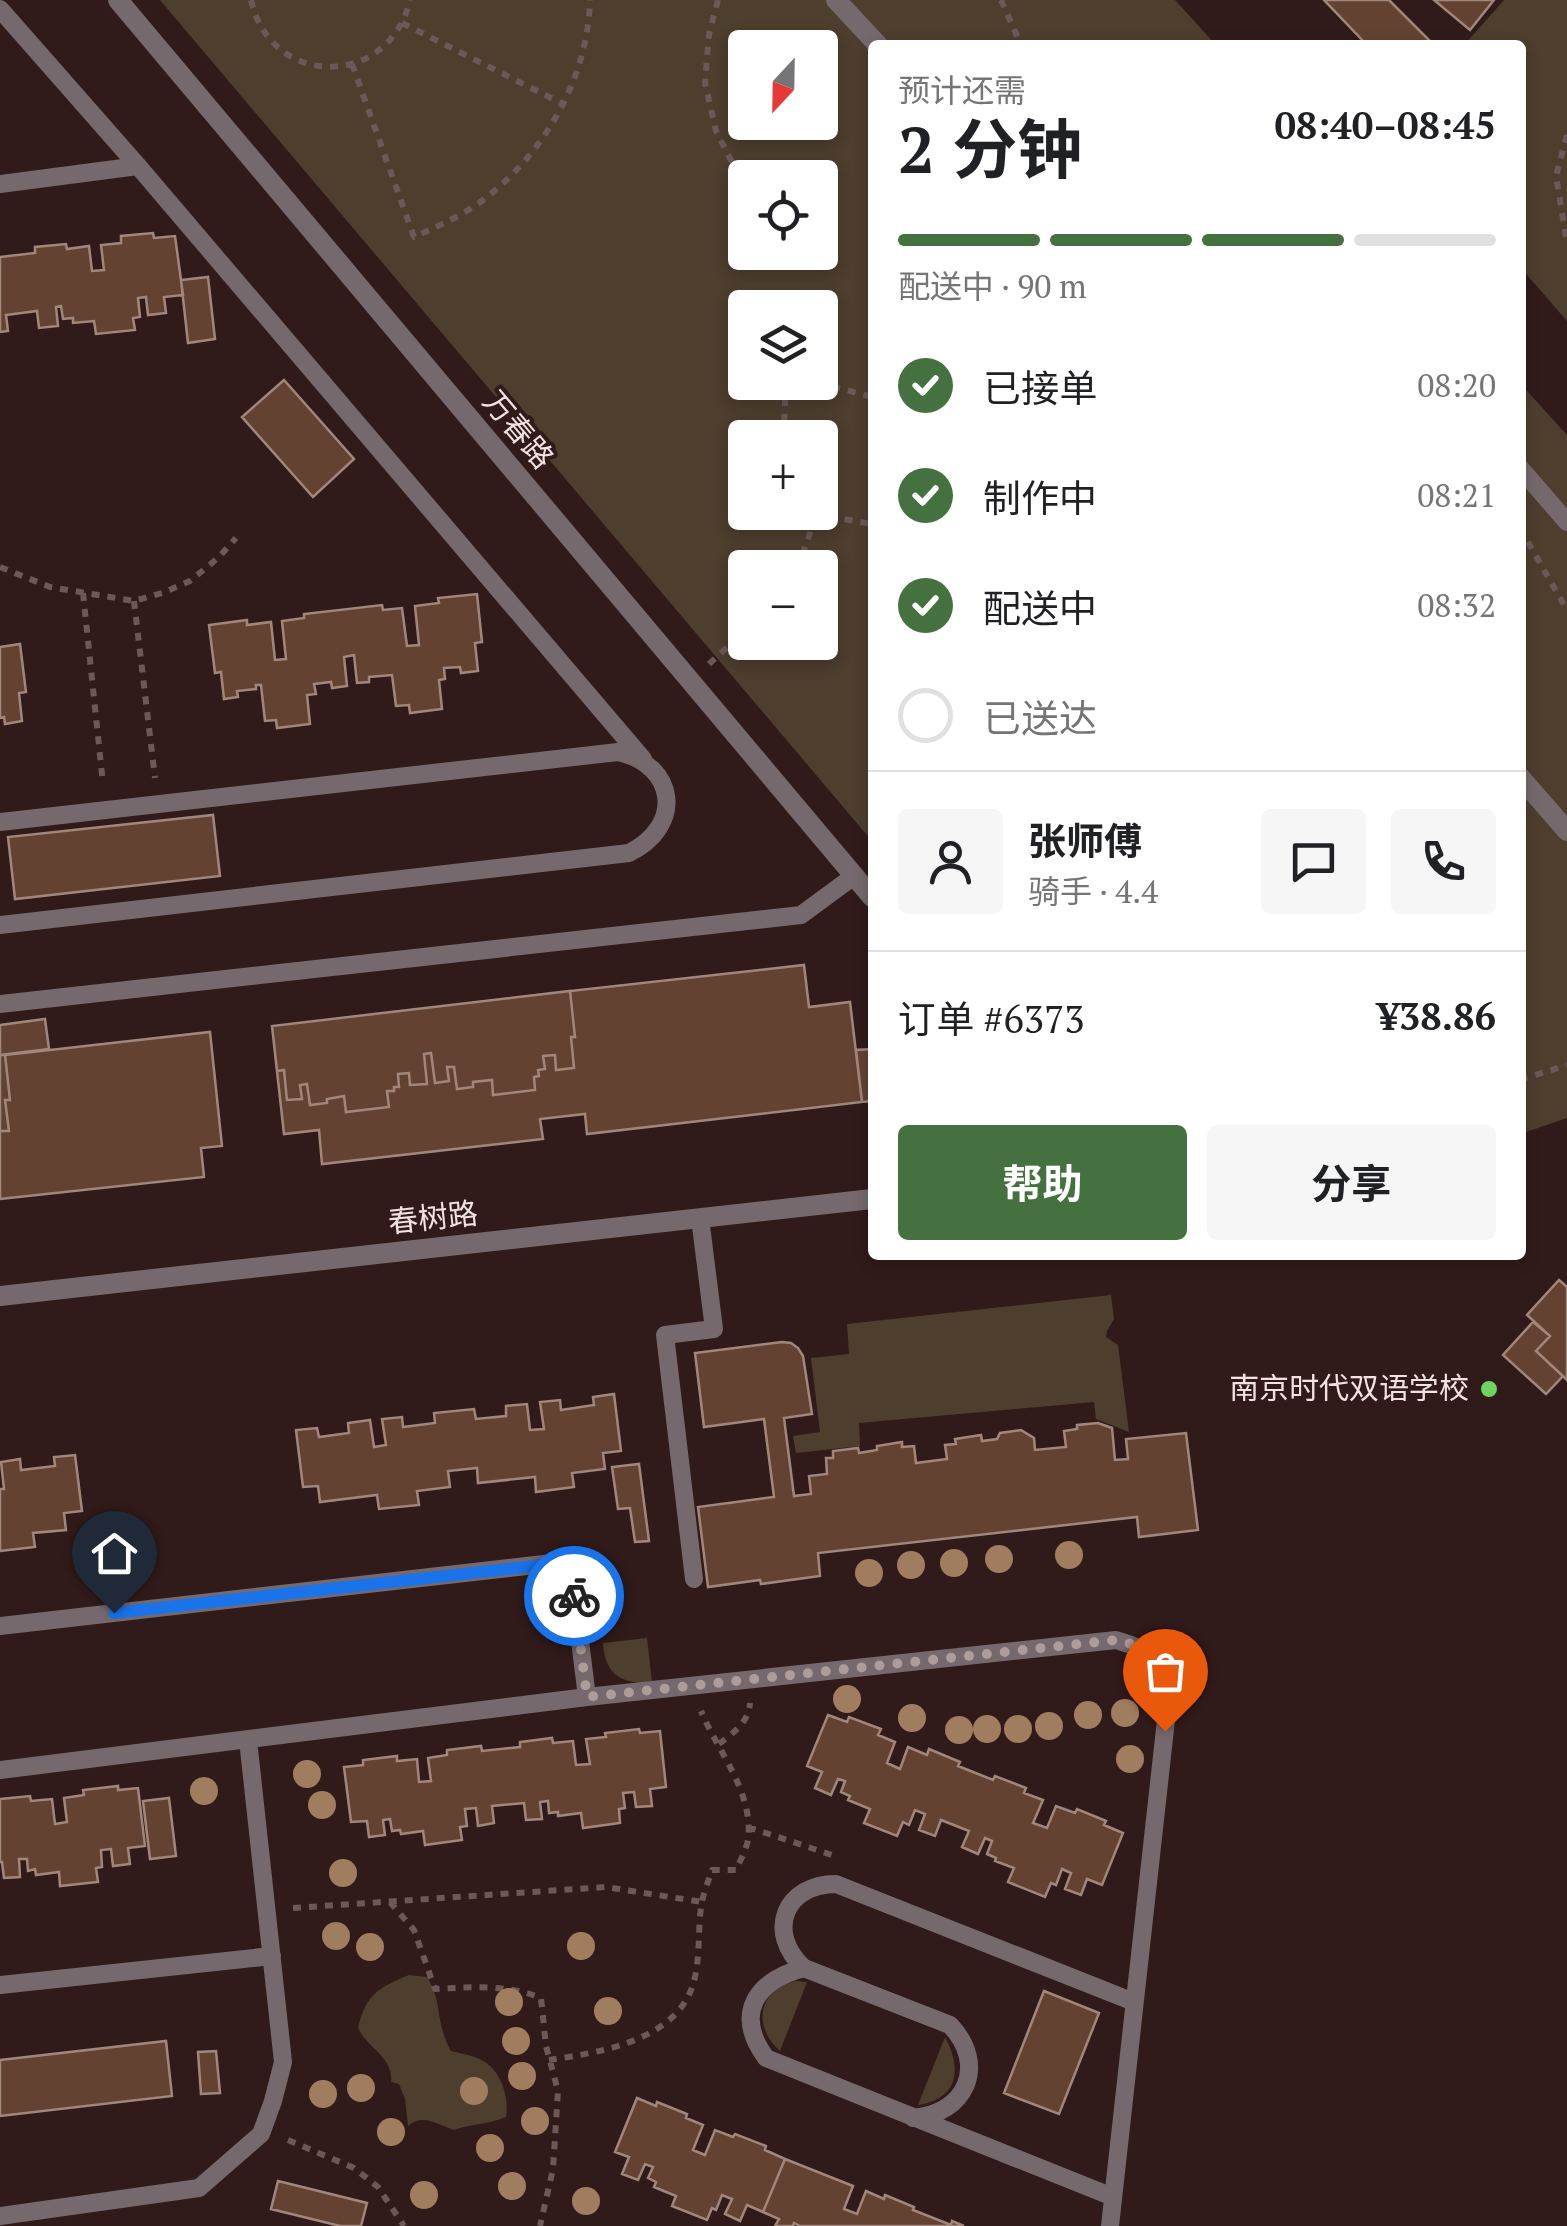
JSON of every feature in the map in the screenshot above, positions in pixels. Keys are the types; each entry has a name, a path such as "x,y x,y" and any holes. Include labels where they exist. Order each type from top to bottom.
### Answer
{"street":[{"name":"万春路","path":"118,0 868,892"},
{"path":"836,0 873,40"},
{"path":"1526,784 1567,831"},
{"name":"春树路","path":"0,1296 868,1199"}],"lane":[{"path":"0,9 658,775 665,790 666,806 656,835 629,853 0,924"},
{"path":"0,40 24,37"},
{"path":"0,184 138,166"},
{"path":"1526,475 1567,522"},
{"path":"0,822 618,752 647,763"},
{"path":"0,1004 801,915 854,876"},
{"path":"694,1580 665,1335 714,1329 700,1218"},
{"path":"0,1626 570,1562 587,1697"},
{"path":"0,1770 587,1697 1116,1640 1146,1649 1165,1670 1170,1692 1110,2226"},
{"path":"0,2216 199,2188 262,2134 282,2062 248,1740"},
{"path":"912,2118 940,2112 961,2094 967,2081 967,2051 950,2025 804,1968 787,1948 783,1936 786,1910 807,1889 836,1884 1134,2002"},
{"path":"0,1986 272,1956"},
{"path":"804,1968 774,1978 754,2001 752,2031 766,2058 1113,2197"}],"path":[{"path":"251,0 264,32 278,48 315,66 336,68 376,54 402,23 410,0"},
{"path":"352,64 414,237 449,222 482,201 536,148 574,80 585,44 590,0"},
{"path":"718,0 709,34 705,83 716,131 730,160"},
{"path":"1001,0 1019,40"},
{"path":"402,23 563,104"},
{"path":"1567,135 1556,176 1567,243"},
{"path":"838,388 868,396"},
{"path":"838,518 868,523"},
{"path":"0,567 50,586 134,601 190,581 236,538"},
{"path":"1526,538 1567,610"},
{"path":"83,592 106,810"},
{"path":"134,601 158,804"},
{"path":"689,680 728,648"},
{"path":"1526,1078 1567,1064"},
{"path":"719,1744 740,1727 750,1710 749,1680"},
{"path":"550,2060 588,2054 664,2026 684,2001 695,1978 702,1902 712,1870 736,1870 748,1843 748,1816 732,1768 702,1715 699,1686"},
{"path":"748,1826 847,1860"},
{"path":"266,1910 606,1887 702,1902"},
{"path":"390,1902 414,1930 435,1989 519,1990 541,1998 558,2091 553,2169 540,2226"},
{"path":"264,2128 354,2168 378,2188 404,2226"}],"shaded area":[{"path":"160,0 1175,0 1211,40 868,40 868,836"},
{"path":"1504,0 1567,0 1567,321 1526,274 1526,40 1468,40"},
{"path":"1526,390 1567,435 1567,1118 1526,1132"},
{"path":"1111,1295 1114,1319 1106,1337 1118,1345 1129,1432 1096,1419 1094,1402 859,1423 860,1446 796,1453 793,1436 820,1432 811,1358 849,1354 847,1324"},
{"path":"647,1638 652,1682 632,1682 617,1676 607,1663 603,1643"},
{"path":"409,1975 427,1977 451,2051 481,2059 498,2076 506,2096 506,2117 454,2130 424,2120 408,2126 399,2084 391,2082 384,2059 358,2028 369,2000"},
{"path":"795,1981 807,1982 780,2051 765,2031 763,2010 773,1993"},
{"path":"945,2037 954,2060 953,2080 942,2096 918,2105"}],"building":[{"path":"1324,0 1389,0 1429,40 1362,40"},
{"path":"1434,0 1494,0 1470,30"},
{"path":"153,233 154,238 175,236 183,295 164,297 166,313 148,315 146,297 138,298 140,317 133,318 135,330 96,334 94,321 73,323 73,318 63,319 61,306 56,307 58,326 39,328 37,311 6,315 8,331 0,332 0,257 35,253 35,247 89,246 92,271 104,270 101,245 121,243 121,236"},
{"path":"208,277 215,339 188,343 181,280"},
{"path":"284,380 354,459 313,497 242,417"},
{"path":"477,594 482,642 475,643 478,671 461,673 460,667 444,668 445,679 439,680 442,709 410,713 409,705 396,706 392,675 369,677 369,682 357,683 354,655 344,657 347,686 332,688 331,682 314,684 316,694 307,695 310,724 277,728 276,720 265,721 261,685 237,691 238,697 224,699 221,672 215,673 209,625 247,620 247,625 271,622 275,660 286,659 282,621 304,618 304,614 382,605 383,610 402,608 407,646 419,645 415,606 439,603 438,598"},
{"path":"20,644 26,692 19,693 22,721 5,724 4,717 0,718 0,647"},
{"path":"213,815 220,876 15,899 8,837"},
{"path":"804,965 809,1007 850,1002 862,1102 587,1134 585,1114 540,1119 543,1139 322,1164 319,1130 284,1134 277,1071 284,1070 287,1100 302,1099 300,1085 307,1084 310,1105 344,1096 346,1112 389,1107 387,1091 399,1087 398,1074 409,1073 410,1085 427,1084 424,1054 431,1053 435,1083 449,1081 447,1067 454,1067 457,1089 492,1080 493,1095 535,1090 534,1077 539,1076 538,1070 545,1069 543,1056 555,1055 556,1070 574,1068 570,991"},
{"path":"570,991 574,1068 556,1070 555,1055 543,1056 545,1069 538,1070 539,1076 534,1077 535,1090 493,1095 492,1080 457,1089 454,1067 447,1067 449,1081 435,1083 431,1053 424,1054 427,1084 410,1085 409,1073 398,1074 399,1087 387,1091 389,1107 346,1112 344,1096 310,1105 307,1084 300,1085 302,1099 287,1100 284,1070 277,1071 272,1026"},
{"path":"45,1019 49,1049 0,1055 0,1025"},
{"path":"210,1032 222,1146 201,1148 204,1177 0,1199 0,1131 9,1131 5,1055"},
{"path":"868,1049 868,1101 862,1102 856,1050"},
{"path":"0,1055 5,1055 9,1131 0,1131"},
{"path":"1559,1280 1567,1287 1567,1380 1536,1351 1550,1336 1527,1315"},
{"path":"1533,1322 1550,1336 1536,1351 1563,1376 1546,1394 1503,1355"},
{"path":"791,1343 803,1356 812,1414 784,1418 794,1496 811,1494 809,1476 827,1474 826,1458 833,1458 833,1451 858,1448 859,1453 902,1442 902,1447 914,1446 916,1463 947,1459 945,1445 956,1444 955,1439 981,1435 982,1441 997,1439 1000,1433 1021,1430 1034,1438 1035,1450 1066,1447 1064,1431 1098,1423 1112,1428 1115,1460 1128,1459 1126,1439 1186,1433 1198,1530 1139,1537 1137,1517 818,1553 820,1576 708,1587 698,1507 774,1497 764,1419 704,1427 695,1353"},
{"path":"614,1394 621,1451 603,1453 605,1469 572,1473 574,1487 536,1492 535,1477 478,1483 477,1468 448,1471 450,1487 417,1491 419,1505 379,1509 377,1495 320,1502 318,1486 303,1487 296,1430 317,1428 319,1437 349,1433 348,1423 370,1420 374,1447 386,1445 382,1419 402,1417 403,1427 435,1423 434,1413 474,1409 476,1419 506,1416 506,1406 527,1404 530,1430 544,1429 540,1402 560,1400 561,1410 594,1405 593,1397"},
{"path":"75,1455 82,1511 64,1513 66,1530 33,1533 35,1547 0,1551 0,1489 4,1489 1,1462 20,1459 21,1470 55,1466 54,1457"},
{"path":"639,1464 649,1541 635,1542 630,1508 618,1509 612,1467"},
{"path":"828,1715 847,1722 849,1717 881,1729 878,1735 895,1742 887,1763 900,1769 908,1747 927,1755 929,1749 960,1762 958,1766 1026,1788 1024,1793 1043,1800 1033,1823 1047,1828 1056,1806 1075,1813 1077,1809 1106,1821 1104,1825 1123,1833 1102,1885 1087,1879 1081,1895 1065,1889 1071,1873 1062,1869 1056,1885 1051,1883 1045,1897 1008,1882 1014,1868 987,1854 992,1841 985,1838 978,1854 962,1847 969,1831 941,1820 935,1836 919,1830 925,1814 915,1810 909,1825 903,1822 897,1836 864,1823 870,1809 848,1800 850,1796 841,1792 845,1781 838,1779 831,1795 815,1788 822,1772 807,1766"},
{"path":"639,1729 640,1733 660,1731 666,1787 650,1789 652,1806 636,1807 634,1792 623,1793 625,1808 619,1809 620,1823 583,1828 581,1813 549,1813 548,1801 540,1802 542,1819 526,1820 524,1803 492,1806 494,1823 478,1826 476,1808 465,1809 467,1826 460,1827 462,1840 425,1845 423,1831 392,1831 390,1819 383,1820 385,1835 369,1837 367,1821 351,1822 344,1767 363,1765 363,1760 397,1756 397,1761 417,1759 419,1782 431,1781 428,1758 447,1755 447,1750 520,1747 520,1742 552,1738 553,1743 573,1741 576,1765 590,1764 586,1739"},
{"path":"118,1786 118,1790 138,1788 145,1846 128,1848 130,1864 113,1866 111,1849 101,1850 102,1867 96,1868 98,1882 60,1886 59,1872 36,1875 35,1869 28,1871 27,1859 19,1859 20,1877 4,1878 0,1862 0,1799 52,1799 55,1824 67,1822 64,1798 84,1795 83,1790"},
{"path":"169,1798 176,1856 150,1859 143,1801"},
{"path":"1044,1991 1099,2013 1059,2114 1004,2093"},
{"path":"166,2041 172,2096 0,2116 0,2060"},
{"path":"216,2051 220,2093 201,2094 198,2052"},
{"path":"637,2098 687,2114 686,2118 703,2125 693,2150 705,2155 715,2130 766,2146 765,2150 785,2159 763,2212 747,2205 740,2221 725,2214 732,2199 722,2195 707,2220 672,2206 676,2196 654,2187 656,2182 648,2178 653,2167 645,2164 638,2180 622,2174 629,2157 615,2152"},
{"path":"785,2159 853,2186 844,2209 857,2214 866,2191 884,2199 885,2195 951,2225 952,2221 964,2226 775,2226 779,2219 763,2212"},
{"path":"278,2181 367,2203 361,2226 340,2226 271,2209"}],"way so far":[{"path":"574,1596 587,1697 1116,1640 1146,1649 1165,1670 1170,1692 1165,1731"}],"place":[{"name":"南京时代双语学校","path":"1489,1389"}],"route":[{"path":"114,1613 570,1562 574,1596"}]}
